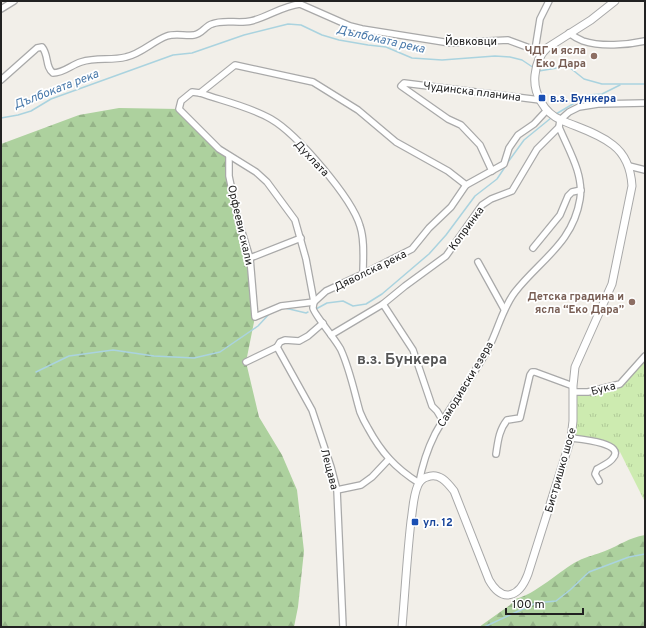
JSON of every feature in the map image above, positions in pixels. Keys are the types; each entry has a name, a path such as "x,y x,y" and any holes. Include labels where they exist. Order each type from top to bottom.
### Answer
{"street":[{"path":"1,9 14,1"},
{"path":"538,52 540,18 549,1"},
{"path":"538,52 591,20 616,1"},
{"name":"Йовковци","path":"1,80 37,48 42,48 45,51 50,71 53,74 60,73 80,62 94,58 127,57 169,35 196,35 210,24 250,21 291,5 300,4 350,26 362,29 450,42 508,40 538,52"},
{"path":"569,33 582,40 590,42 621,45 645,41"},
{"name":"Бистришко шосе","path":"419,483 424,478 439,476 449,484 454,491 488,580 493,588 503,594 513,594 522,587 528,574 571,438 573,421 573,375 577,359 607,296 615,273 632,194 632,176 629,166 614,146 588,130 560,124 540,100 536,93 534,84 538,52"},
{"path":"402,627 410,532 415,493 419,483 402,472 389,459 375,441 360,413 353,385 341,350 323,323 314,313 312,307 314,302 306,259 295,220 267,182 256,172 219,149 180,109 180,101 192,92 200,93 235,65 313,82 358,110 396,142 448,171 466,185"},
{"name":"Чудинска планина","path":"492,171 480,145 462,125 448,119 401,86 404,83 540,100"},
{"name":"Духлата","path":"200,93 261,114 273,120 288,131 331,178 349,202 360,225 363,274"},
{"name":"Копринка","path":"331,335 383,304 446,256 482,205 491,199 512,191 537,149 569,112 579,107 598,104 645,103"},
{"name":"Дяволска река","path":"314,302 326,291 412,249 428,228 451,207 466,185 504,164 509,148 518,135 534,124 547,110"},
{"name":"Самодивски езера","path":"419,483 424,460 435,434 487,351 504,309 515,292 556,249 572,226 578,207 581,190 580,180 560,124"},
{"name":"Орфееви скали","path":"229,156 229,176 238,219 250,258 254,317 282,306 314,302"},
{"path":"629,166 645,170"},
{"path":"534,248 560,215 568,196 572,192 581,190"},
{"path":"250,258 300,238"},
{"path":"478,262 504,309"},
{"path":"383,304 413,350 432,406 437,411 443,422"},
{"path":"246,362 285,340 299,341 308,336 323,323"},
{"name":"Лещава","path":"276,346 312,410 337,490 342,627"},
{"name":"Бука","path":"573,389 588,392 620,384 645,356"},
{"path":"496,454 502,426 507,420 520,418 532,372 573,389"},
{"path":"571,438 605,444 612,447 615,452 614,457 597,469 595,474 599,481"},
{"path":"337,490 361,485 372,477 389,459"}],"green space":[{"path":"119,108 179,109 229,156 229,176 250,258 255,317 246,362 259,417 282,455 297,490 304,551 298,607 294,627 1,627 1,144 79,115"},
{"path":"645,356 645,502 620,452 605,444 571,438 573,392 620,384"},
{"path":"645,535 645,627 479,627 510,605 515,599 531,593 578,561 639,536"}],"waterway":[{"name":"Дълбоката река","path":"1,118 31,111 51,99 173,55 192,53 244,35 288,24 301,25 322,35 339,40 386,47 412,58 442,60 495,56 510,57 522,60 534,68"},
{"name":"Дълбоката река","path":"539,71 569,67 584,79 602,84 645,84"},
{"path":"556,114 588,95 602,94 620,85"},
{"path":"508,162 524,140 551,118"},
{"path":"316,309 327,303 343,301 353,306 366,304 382,294 429,254 446,235 475,196 497,179 505,167"},
{"path":"278,310 285,308 306,313 308,312"},
{"path":"36,372 69,356 113,350 154,356 194,358 220,352 258,326 271,312"},
{"path":"484,627 536,603 556,601 589,572 629,557 645,554"}],"place":[{"name":"ЧДГ и ясла Еко Дара","path":"594,56"},
{"name":"в.з. Бункера","path":"542,98"},
{"name":"Детска градина и ясла “Еко Дара”","path":"632,302"},
{"name":"ул. 12","path":"415,522"}],"district":[{"name":"в.з. Бункера","path":"402,359"}]}
